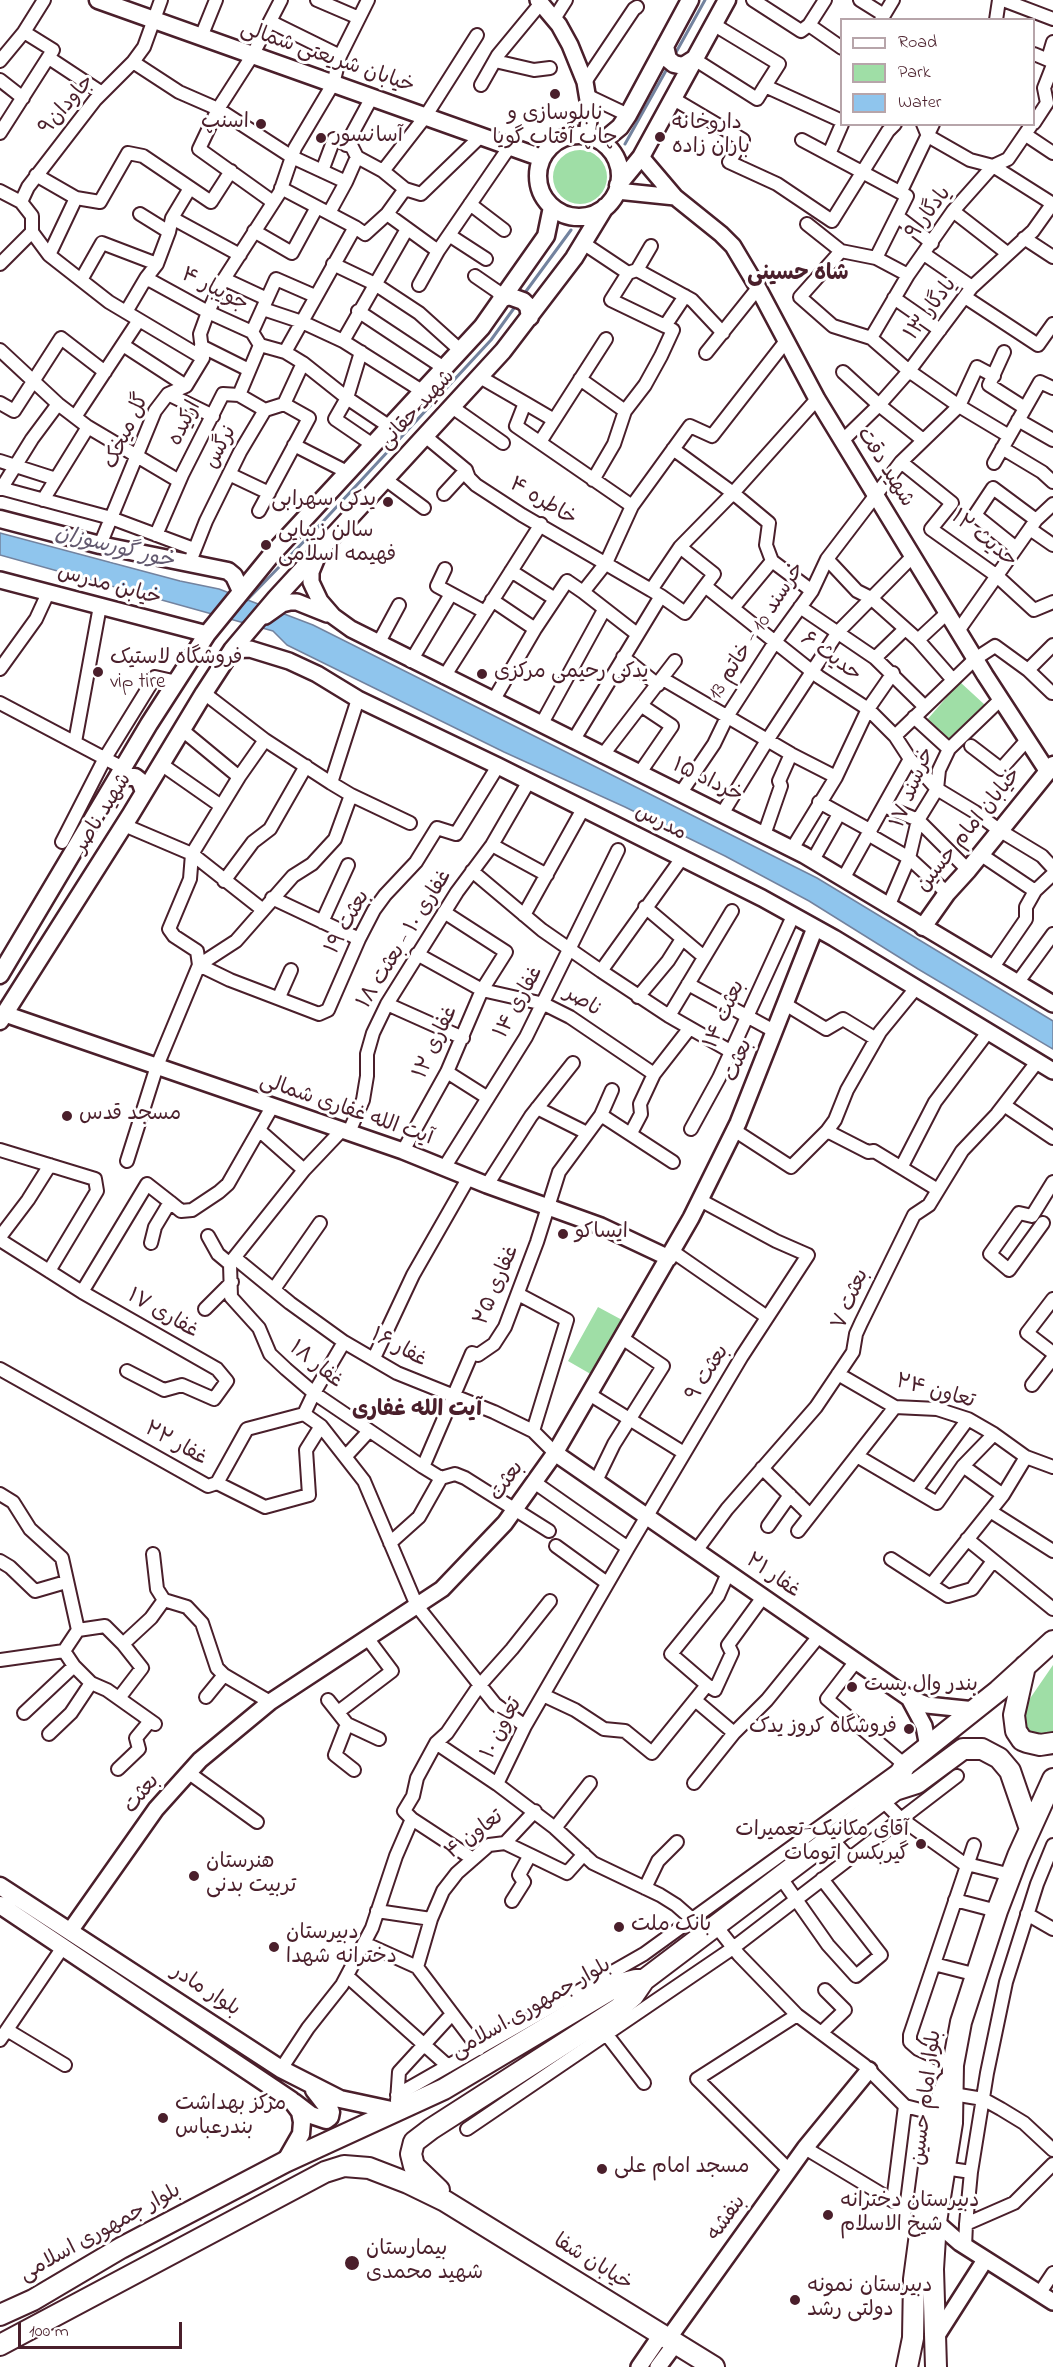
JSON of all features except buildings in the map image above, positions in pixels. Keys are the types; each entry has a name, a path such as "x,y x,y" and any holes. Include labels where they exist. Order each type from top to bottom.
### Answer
{"main road":[{"name":"خیابان شریعتی شمالی","path":"98,0 542,158"},
{"path":"690,0 620,127 595,139 569,136 552,145 542,158 538,178 540,189 552,207 573,216 596,213 605,207 641,157 727,0"},
{"path":"665,46 668,59 674,64 682,66 694,59"},
{"path":"595,139 616,160 619,171 618,188"},
{"name":"شهید حقانی","path":"212,628 273,553 482,327 546,236 552,207"},
{"name":"شهید حقانی","path":"248,630 279,601 320,550 503,351 583,243 605,207"},
{"path":"502,298 509,296 523,301 528,306 530,317"},
{"path":"0,519 100,545 191,557 206,567 228,571 234,576 241,591"},
{"path":"206,567 248,567 273,553"},
{"name":"شهید ناصر","path":"0,975 139,742 212,628"},
{"name":"شهید ناصر","path":"2,1017 124,825 181,729 232,650 248,630"},
{"path":"139,742 138,748 143,757 163,760"},
{"name":"خیابان امام حسین","path":"923,927 946,893 1051,772"},
{"path":"119,775 135,777 140,781 144,792"},
{"path":"889,1795 905,1765 975,1710 1053,1641"},
{"path":"1025,1666 1014,1715 1016,1731 1022,1740 1027,1742 1040,1745 1053,1743"},
{"path":"889,1795 911,1786 928,1788 963,1749 977,1748 994,1754 1010,1771 1030,1829"},
{"name":"بلوار امام حسین","path":"936,2367 933,2269 936,2222 952,2123 953,2067 962,2022 997,1911 1053,1779"},
{"name":"بلوار جمهوری اسلامی","path":"0,2315 33,2300 121,2248 396,2103 444,2089 620,1984 644,1980 889,1795"},
{"name":"بلوار مادر","path":"0,1886 280,2069 340,2100 396,2103"},
{"name":"بلوار مادر","path":"0,1905 319,2119 326,2120 330,2117 329,2107 310,2084"},
{"path":"444,2200 438,2188 414,2166 411,2154 414,2142 430,2128 622,2015 644,1980"},
{"path":"907,2367 913,2338 914,2279 936,2114 953,2067"},
{"path":"285,2162 301,2134 300,2112 291,2100"},
{"path":"0,2345 325,2172 344,2166 369,2168 444,2200"},
{"name":"خیابان شفا","path":"444,2200 714,2367"}],"street":[{"path":"1,57 24,32 45,0"},
{"name":"جاودان۹","path":"21,202 36,175 102,93 133,62 144,47 161,0"},
{"path":"201,37 216,0"},
{"path":"273,202 199,149 218,109 252,56 281,0"},
{"path":"317,0 359,18"},
{"path":"123,345 186,386 202,352 200,334 208,312 224,279 281,188 295,148 333,84 340,56 368,0"},
{"path":"554,19 566,0"},
{"path":"753,0 801,32 809,25 825,0"},
{"path":"860,0 882,17 893,0"},
{"path":"996,18 1001,0 1053,19"},
{"path":"481,85 495,61 539,2 554,19 570,45 586,89 595,139"},
{"path":"586,89 637,7"},
{"path":"271,21 340,56"},
{"path":"694,59 757,99 779,64 713,24"},
{"path":"809,25 840,47"},
{"path":"24,32 102,93"},
{"path":"383,171 425,117 477,35"},
{"path":"0,133 51,54"},
{"path":"1035,54 1052,55"},
{"name":"یادگار ۹","path":"1035,120 1047,103 1044,88 1052,55"},
{"path":"495,61 534,70 550,68"},
{"path":"133,62 179,92 218,109 292,157 346,182"},
{"path":"0,80 23,98"},
{"path":"765,86 840,122"},
{"path":"586,89 628,115"},
{"path":"346,145 372,97"},
{"path":"672,98 742,140 729,162 777,184 832,221 893,126"},
{"path":"829,154 841,126"},
{"path":"1030,127 1053,153"},
{"name":"یادگار ۹","path":"871,338 908,276 953,211 993,166 1008,159 1030,127"},
{"path":"901,191 928,128 970,160 993,166 1053,204"},
{"path":"322,171 334,139 352,147 357,157 383,171 405,189 421,194 481,136"},
{"path":"802,140 907,196 876,258"},
{"path":"419,285 438,251 510,146"},
{"path":"36,175 76,198 100,202 128,153 142,156 211,202 231,171"},
{"path":"329,213 357,157"},
{"name":"شهید دقت","path":"641,157 675,197 733,246 842,441 975,659 1027,740 1051,772"},
{"path":"281,188 365,234 387,214 405,189"},
{"path":"618,188 675,197"},
{"path":"157,264 172,218 190,189"},
{"path":"0,191 21,202 32,216 32,232 49,255 81,280 139,320 202,352 249,370"},
{"path":"49,255 76,198"},
{"path":"470,204 504,230"},
{"name":"یادگار ۱۳","path":"842,441 879,405 909,371 969,292 1007,253 1033,231 1053,204"},
{"path":"254,231 291,253 317,207"},
{"path":"953,211 1007,253"},
{"path":"140,214 169,232"},
{"path":"387,214 438,251"},
{"path":"897,216 932,243"},
{"path":"172,218 240,255"},
{"path":"807,224 841,251 876,258 908,276"},
{"path":"285,352 355,227"},
{"path":"343,340 407,229"},
{"path":"0,264 32,232"},
{"path":"449,235 486,259"},
{"path":"1024,238 1053,257"},
{"name":"جویبار ۴","path":"81,280 102,243 157,264 146,278 208,312 252,332 260,345"},
{"path":"583,243 633,272 692,300 723,333"},
{"path":"593,480 614,444 626,411 662,356 673,330 611,300 651,246"},
{"path":"841,251 800,297 833,326 871,338 909,371 959,406 1009,436"},
{"path":"924,254 1038,345 1048,341 1053,324"},
{"path":"333,264 375,284 419,313 460,350"},
{"path":"475,276 502,298"},
{"path":"126,312 146,278"},
{"path":"224,279 265,304 343,340 422,391"},
{"path":"252,332 276,279 315,296"},
{"path":"706,353 758,288"},
{"path":"666,326 685,296"},
{"path":"894,298 940,330"},
{"path":"358,311 444,368"},
{"path":"75,417 139,320"},
{"path":"0,403 14,411 61,338 105,372"},
{"path":"540,442 606,339"},
{"path":"583,592 606,563 632,506 690,426 712,436 786,341"},
{"path":"259,511 309,418 284,404 265,410 239,395 260,345 285,352 303,363 347,398 390,427"},
{"path":"1,352 58,404 88,427 179,481"},
{"path":"361,352 347,398 335,419 373,445"},
{"path":"1004,352 989,385 1025,408"},
{"path":"284,404 303,363"},
{"path":"959,406 977,367 994,376"},
{"path":"843,372 879,405 923,440"},
{"path":"480,377 554,420"},
{"path":"580,379 626,411"},
{"path":"994,463 1040,382 1053,388"},
{"name":"گل میخک","path":"100,545 155,411 168,394 186,386"},
{"path":"168,394 213,416"},
{"name":"ارکیده","path":"156,535 179,481 223,394 239,395"},
{"path":"573,741 638,634 680,547 733,493 817,399"},
{"path":"525,403 516,426 632,506"},
{"path":"58,404 1,489 111,518 156,535 191,557"},
{"name":"خرسند 10 - خاتم 13","path":"680,794 714,744 728,715 775,642 812,591 827,559 901,462 959,406"},
{"path":"452,407 503,443"},
{"name":"نرگس","path":"191,557 229,474 265,410"},
{"path":"1018,420 1053,440"},
{"path":"43,500 88,427"},
{"name":"خاطره ۴","path":"425,436 466,470 469,478 476,485 656,593"},
{"path":"294,445 348,472"},
{"path":"1002,448 1042,472 1053,482"},
{"path":"673,449 769,523 766,545 772,561 812,591"},
{"path":"0,461 56,479"},
{"name":"حدیث ۱۲","path":"901,462 951,503 931,529 997,576 1034,610 1053,602"},
{"path":"444,494 466,470"},
{"path":"229,474 269,493"},
{"path":"385,479 424,508"},
{"path":"1016,548 975,515 993,488 1053,545"},
{"path":"958,631 1033,524 1053,504"},
{"path":"444,677 541,524"},
{"path":"656,593 685,613 714,574 680,547"},
{"path":"320,550 311,572 312,582 320,601 333,616"},
{"path":"722,814 838,632 913,556"},
{"path":"827,559 857,591 871,598 918,640 953,680"},
{"path":"733,609 772,561"},
{"path":"445,569 438,586 485,612"},
{"path":"511,571 555,599"},
{"name":"خیابن مدرس","path":"0,580 100,606 212,628"},
{"path":"493,701 535,629 567,581 638,634"},
{"name":"حدیث ۶","path":"705,586 813,672 868,709 895,736 910,759"},
{"path":"0,669 36,619 48,593"},
{"path":"411,660 451,594"},
{"path":"492,600 535,629"},
{"path":"279,601 297,602 333,616"},
{"path":"378,644 399,605"},
{"path":"75,742 100,606"},
{"path":"800,607 875,658 893,673 925,707"},
{"path":"541,725 604,610"},
{"path":"918,640 947,613"},
{"name":"۱۵ خرداد","path":"333,616 378,644 813,860 888,907 1052,1002"},
{"path":"875,658 905,628"},
{"path":"1028,670 1053,645"},
{"path":"895,736 975,659 995,646 1028,670 1052,693"},
{"name":"مدرس","path":"232,650 250,649 289,662 324,678 358,699 682,858 815,928 1053,1071"},
{"path":"623,657 661,682 728,715 791,754 836,777"},
{"path":"602,756 661,682 675,660"},
{"path":"792,849 836,777 868,709 893,673"},
{"path":"62,842 105,758 155,677 177,682"},
{"path":"204,693 265,740 331,783 410,824"},
{"path":"331,783 358,699"},
{"name":"خرسند ۱۷","path":"888,907 909,858 918,820 937,789 939,770 949,749 1001,699"},
{"path":"0,703 105,758 119,775"},
{"path":"639,774 672,726 642,706"},
{"path":"914,717 949,749"},
{"path":"181,729 239,777"},
{"path":"127,1161 157,1066 199,965 197,951 174,936 169,929 190,879 192,854 220,806 265,740"},
{"path":"971,746 1001,769 1027,740"},
{"path":"764,835 781,786 779,781 791,754"},
{"path":"843,879 910,759 937,789 1042,856 1053,868"},
{"path":"163,760 220,806"},
{"path":"225,880 253,843 270,829 306,766"},
{"name":"بعثت ۱۹","path":"199,965 230,980 319,1014 328,1010 359,939 380,903 416,862 437,828 456,834 498,766"},
{"name":"غفاری ۱۰ - بعثت ۱۸","path":"232,1261 304,1170 345,1131 363,1101 367,1076 367,1054 373,1033 387,1004 444,912 492,845 529,781"},
{"path":"199,965 236,941 293,876 324,853 335,839 351,795"},
{"path":"819,802 909,858 946,893"},
{"path":"884,806 918,820 968,870"},
{"path":"524,915 583,809"},
{"path":"813,860 839,814"},
{"path":"124,825 192,854 263,910"},
{"path":"492,845 547,875"},
{"name":"غفاری ۱۴","path":"444,1168 526,1037 618,850"},
{"path":"980,854 1035,891"},
{"path":"601,971 682,858"},
{"path":"322,922 348,865"},
{"path":"472,872 542,930 638,997 730,1051"},
{"path":"993,967 1026,919 1026,907 1035,891 1053,873"},
{"path":"272,898 359,939"},
{"path":"645,907 705,957"},
{"path":"669,1017 732,911"},
{"name":"غفاری ۱۲","path":"403,1151 447,1072 482,990 506,952 444,912"},
{"name":"بعثت ۱۴","path":"691,1129 715,1086 793,916"},
{"name":"بعثت","path":"70,1930 156,1809 200,1760 270,1702 442,1589 505,1523 555,1453 700,1200 734,1130 815,928"},
{"path":"1018,982 1053,934"},
{"path":"638,997 668,961 682,939"},
{"name":"ناصر","path":"417,954 482,990 544,1004 570,1017 654,1074"},
{"path":"279,997 291,970"},
{"path":"688,984 774,1030"},
{"path":"734,1130 791,1167 835,1120 847,1090 876,1039 916,988"},
{"path":"387,1004 463,1038"},
{"path":"785,1004 826,1029 843,1019 876,1039"},
{"name":"آیت الله غفاری شمالی","path":"2,1017 157,1066 403,1151 487,1185 601,1226 670,1255"},
{"path":"631,1133 641,1114 640,1104 654,1074 689,1029"},
{"path":"902,1166 935,1102 987,1032"},
{"name":"بعثت ۷","path":"696,1551 727,1509 816,1407 853,1352 856,1334 914,1215 929,1205 962,1151 1004,1105 1037,1062"},
{"path":"487,1185 537,1108 573,1063"},
{"path":"447,1072 488,1098"},
{"name":"غفاری ۲۵","path":"423,1467 472,1353 478,1355 494,1344 505,1327 549,1207 559,1172 601,1115 612,1090"},
{"path":"1004,1105 1053,1138"},
{"path":"50,1165 0,1239 82,1292 147,1184 181,1211 192,1210 228,1184 272,1107"},
{"path":"537,1108 587,1133"},
{"path":"601,1115 672,1162"},
{"path":"260,1131 304,1170"},
{"path":"827,1131 867,1152 874,1150 938,1190"},
{"path":"0,1150 95,1179 97,1191 49,1271"},
{"path":"375,1358 413,1275 469,1177"},
{"path":"1053,1182 1037,1219 1010,1270 990,1254 1019,1213 1037,1219 1053,1232"},
{"name":"بعثت ۹","path":"647,1517 767,1317 808,1255 776,1241 700,1200"},
{"path":"151,1243 155,1227 170,1202"},
{"path":"274,1288 320,1223"},
{"path":"208,1236 218,1254 232,1261"},
{"path":"670,1255 767,1317"},
{"name":"غفار ۱۸","path":"232,1261 231,1297 260,1328 270,1354 314,1393 441,1478 455,1474 465,1478 549,1531"},
{"name":"غفار ۱۶","path":"232,1261 274,1288 344,1342 375,1358 397,1373 533,1431 555,1453"},
{"path":"205,1309 231,1282"},
{"name":"غفاری ۱۷","path":"82,1292 217,1369 227,1381 214,1399 182,1385 164,1390 127,1371"},
{"path":"518,1294 567,1320 533,1431"},
{"path":"1053,1299 1027,1333 1053,1353"},
{"path":"596,1481 628,1419 663,1366 622,1338"},
{"path":"344,1342 304,1414 321,1426 364,1481 417,1606 495,1704 525,1726"},
{"path":"1032,1385 1053,1358"},
{"name":"غفار ۲۲","path":"0,1369 208,1486 216,1483 247,1429 304,1414"},
{"name":"تعاون ۲۴","path":"838,1374 895,1407 937,1409 968,1419 1026,1457 1053,1467"},
{"path":"589,1394 684,1453"},
{"path":"798,1531 895,1407"},
{"path":"916,1491 968,1419"},
{"path":"216,1483 265,1507 309,1495 306,1450 321,1426"},
{"path":"346,1456 369,1431"},
{"path":"857,1456 937,1503 963,1466 994,1434"},
{"name":"غفار ۲۱","path":"555,1453 909,1698 927,1705 975,1710"},
{"path":"931,1586 1003,1495 1026,1457"},
{"path":"963,1466 1003,1495"},
{"path":"762,1468 810,1515"},
{"path":"390,1543 420,1518 441,1478"},
{"path":"534,1482 628,1548"},
{"path":"0,1494 13,1502 30,1529 62,1558 78,1630 64,1651 0,1660"},
{"path":"768,1526 790,1495"},
{"path":"990,1511 1053,1551"},
{"name":"تعاون ۱۰","path":"647,1517 525,1726 497,1784 535,1811 593,1863 676,1905 692,1919"},
{"path":"967,1539 1053,1609"},
{"path":"556,1546 607,1583"},
{"path":"153,1554 158,1588 164,1600 187,1607 202,1623 217,1668 224,1675 270,1702"},
{"path":"891,1559 948,1596 972,1589 993,1561"},
{"path":"0,1561 10,1567 35,1591 66,1582"},
{"path":"728,1573 718,1596 671,1654 715,1690 732,1653 728,1645 763,1597"},
{"path":"123,1644 151,1618 164,1600"},
{"path":"473,1859 404,1811 413,1796 417,1778 436,1743 447,1732 479,1686 550,1601"},
{"path":"78,1630 105,1626 142,1668 119,1698"},
{"path":"694,1782 734,1733 767,1700 819,1636"},
{"path":"338,1712 392,1671 368,1639"},
{"path":"64,1651 74,1666 91,1683 119,1698 153,1722 136,1738 139,1749 118,1769"},
{"path":"396,2103 448,2066 644,1954 905,1765 827,1699 856,1661"},
{"path":"24,1713 74,1666"},
{"path":"206,1697 224,1675"},
{"path":"49,1734 71,1713 91,1683"},
{"path":"543,1695 575,1710 604,1729 625,1731 652,1753 707,1685"},
{"path":"909,1698 924,1726 928,1747"},
{"path":"328,1700 347,1724 379,1739"},
{"path":"695,1700 734,1733"},
{"path":"347,1724 334,1755 354,1770"},
{"path":"436,1743 497,1784"},
{"path":"189,1773 257,1821"},
{"path":"467,2129 607,2035 622,2015 733,1948 900,1818 928,1788 957,1776"},
{"path":"555,1828 590,1783"},
{"path":"889,1795 900,1818 967,1864 1011,1875"},
{"name":"تعاون ۴","path":"417,1967 431,1919 443,1891 457,1873 489,1845 505,1843 535,1811"},
{"path":"280,2069 347,1976 364,1943 412,1818"},
{"path":"832,1839 849,1858"},
{"path":"645,1888 658,1861 677,1842"},
{"path":"505,1843 567,1873 584,1854"},
{"path":"953,2067 910,2043 910,2035 974,1845"},
{"path":"965,2247 971,2172 992,2046 1006,1982 1027,1914 1053,1845"},
{"path":"512,1901 524,1882 519,1875 530,1855"},
{"path":"781,1878 828,1945 856,1976 881,1956 822,1879"},
{"path":"955,1900 997,1911"},
{"path":"377,1911 431,1919"},
{"path":"1027,1914 1053,1929"},
{"path":"716,1926 733,1948 796,2015 869,2070 905,2106 936,2114"},
{"path":"364,1943 417,1967 478,2049"},
{"path":"63,1947 4,2035 65,2065"},
{"path":"934,1964 977,1975"},
{"path":"347,1976 448,2066"},
{"path":"821,2033 845,2010 825,1990"},
{"path":"396,2103 399,2072 452,2014"},
{"path":"789,2170 696,2079 796,2015"},
{"path":"607,2035 644,2083"},
{"name":"بنفشه","path":"668,2339 805,2148 869,2070"},
{"path":"953,2094 983,2099 1024,2123 1053,2150"},
{"path":"805,2148 893,2200 905,2106"},
{"path":"966,2224 1014,2204 1053,2164"},
{"path":"944,2169 971,2172"},
{"path":"936,2222 965,2247 1053,2302"},
{"path":"934,2340 985,2260"},
{"path":"1040,2294 1053,2272"},
{"path":"639,2367 668,2339"},
{"path":"658,2367 668,2339"}],"green space":[{"path":"580,150 590,152 599,158 605,167 607,177 605,187 599,196 590,202 580,204 570,202 561,196 555,187 553,177 555,167 561,158 570,152"},
{"path":"960,682 985,705 951,743 926,721"},
{"path":"598,1307 624,1321 594,1376 568,1361"},
{"path":"1053,1665 1053,1731 1044,1737 1034,1735 1023,1724 1020,1713"}],"water":[{"path":"0,533 180,581 219,589 313,625 817,878 1053,1021 1053,1049 809,901 725,856 504,752 287,645 273,631 0,555"}],"waterway":[{"path":"674,56 705,0"},
{"path":"625,144 668,67"},
{"path":"524,294 571,230"},
{"path":"247,600 491,340 517,304"}],"place":[{"name":"نابلوسازی و چاپ آفتاب گویا","path":"555,94"},
{"name":"اسنپ","path":"261,124"},
{"name":"داروخانه باران زاده","path":"660,137"},
{"name":"آسانسور","path":"321,138"},
{"name":"یدکی سهرابی","path":"388,502"},
{"name":"سالن زیبایی فهیمه اسلامی","path":"266,545"},
{"name":"فروشگاه لاستیک vip tire","path":"98,672"},
{"name":"یدکی رحیمی مرکزی","path":"482,674"},
{"name":"مسجد قدس","path":"67,1116"},
{"name":"ایساکو","path":"563,1234"},
{"name":"بندر وال پست","path":"852,1687"},
{"name":"فروشگاه کروز یدک","path":"909,1729"},
{"name":"آقای مکانیک-تعمیرات گیربکس اتومات","path":"921,1844"},
{"name":"هنرستان تربیت بدنی","path":"194,1876"},
{"name":"بانک ملت","path":"619,1927"},
{"name":"دبیرستان دخترانه شهدا","path":"274,1947"},
{"name":"مرکز بهداشت بندرعباس","path":"163,2118"},
{"name":"مسجد امام علی","path":"602,2169"},
{"name":"دبیرستان دخترانه شیخ الاسلام","path":"828,2215"},
{"name":"بیمارستان شهید محمدی","path":"352,2263"},
{"name":"دبیرستان نمونه دولتی رشد","path":"795,2300"}],"district":[{"name":"شاه حسینی","path":"798,275"},
{"name":"آیت الله غفاری","path":"417,1411"}],"water label":[{"name":"خور گورسوزان","path":"114,549"}]}
